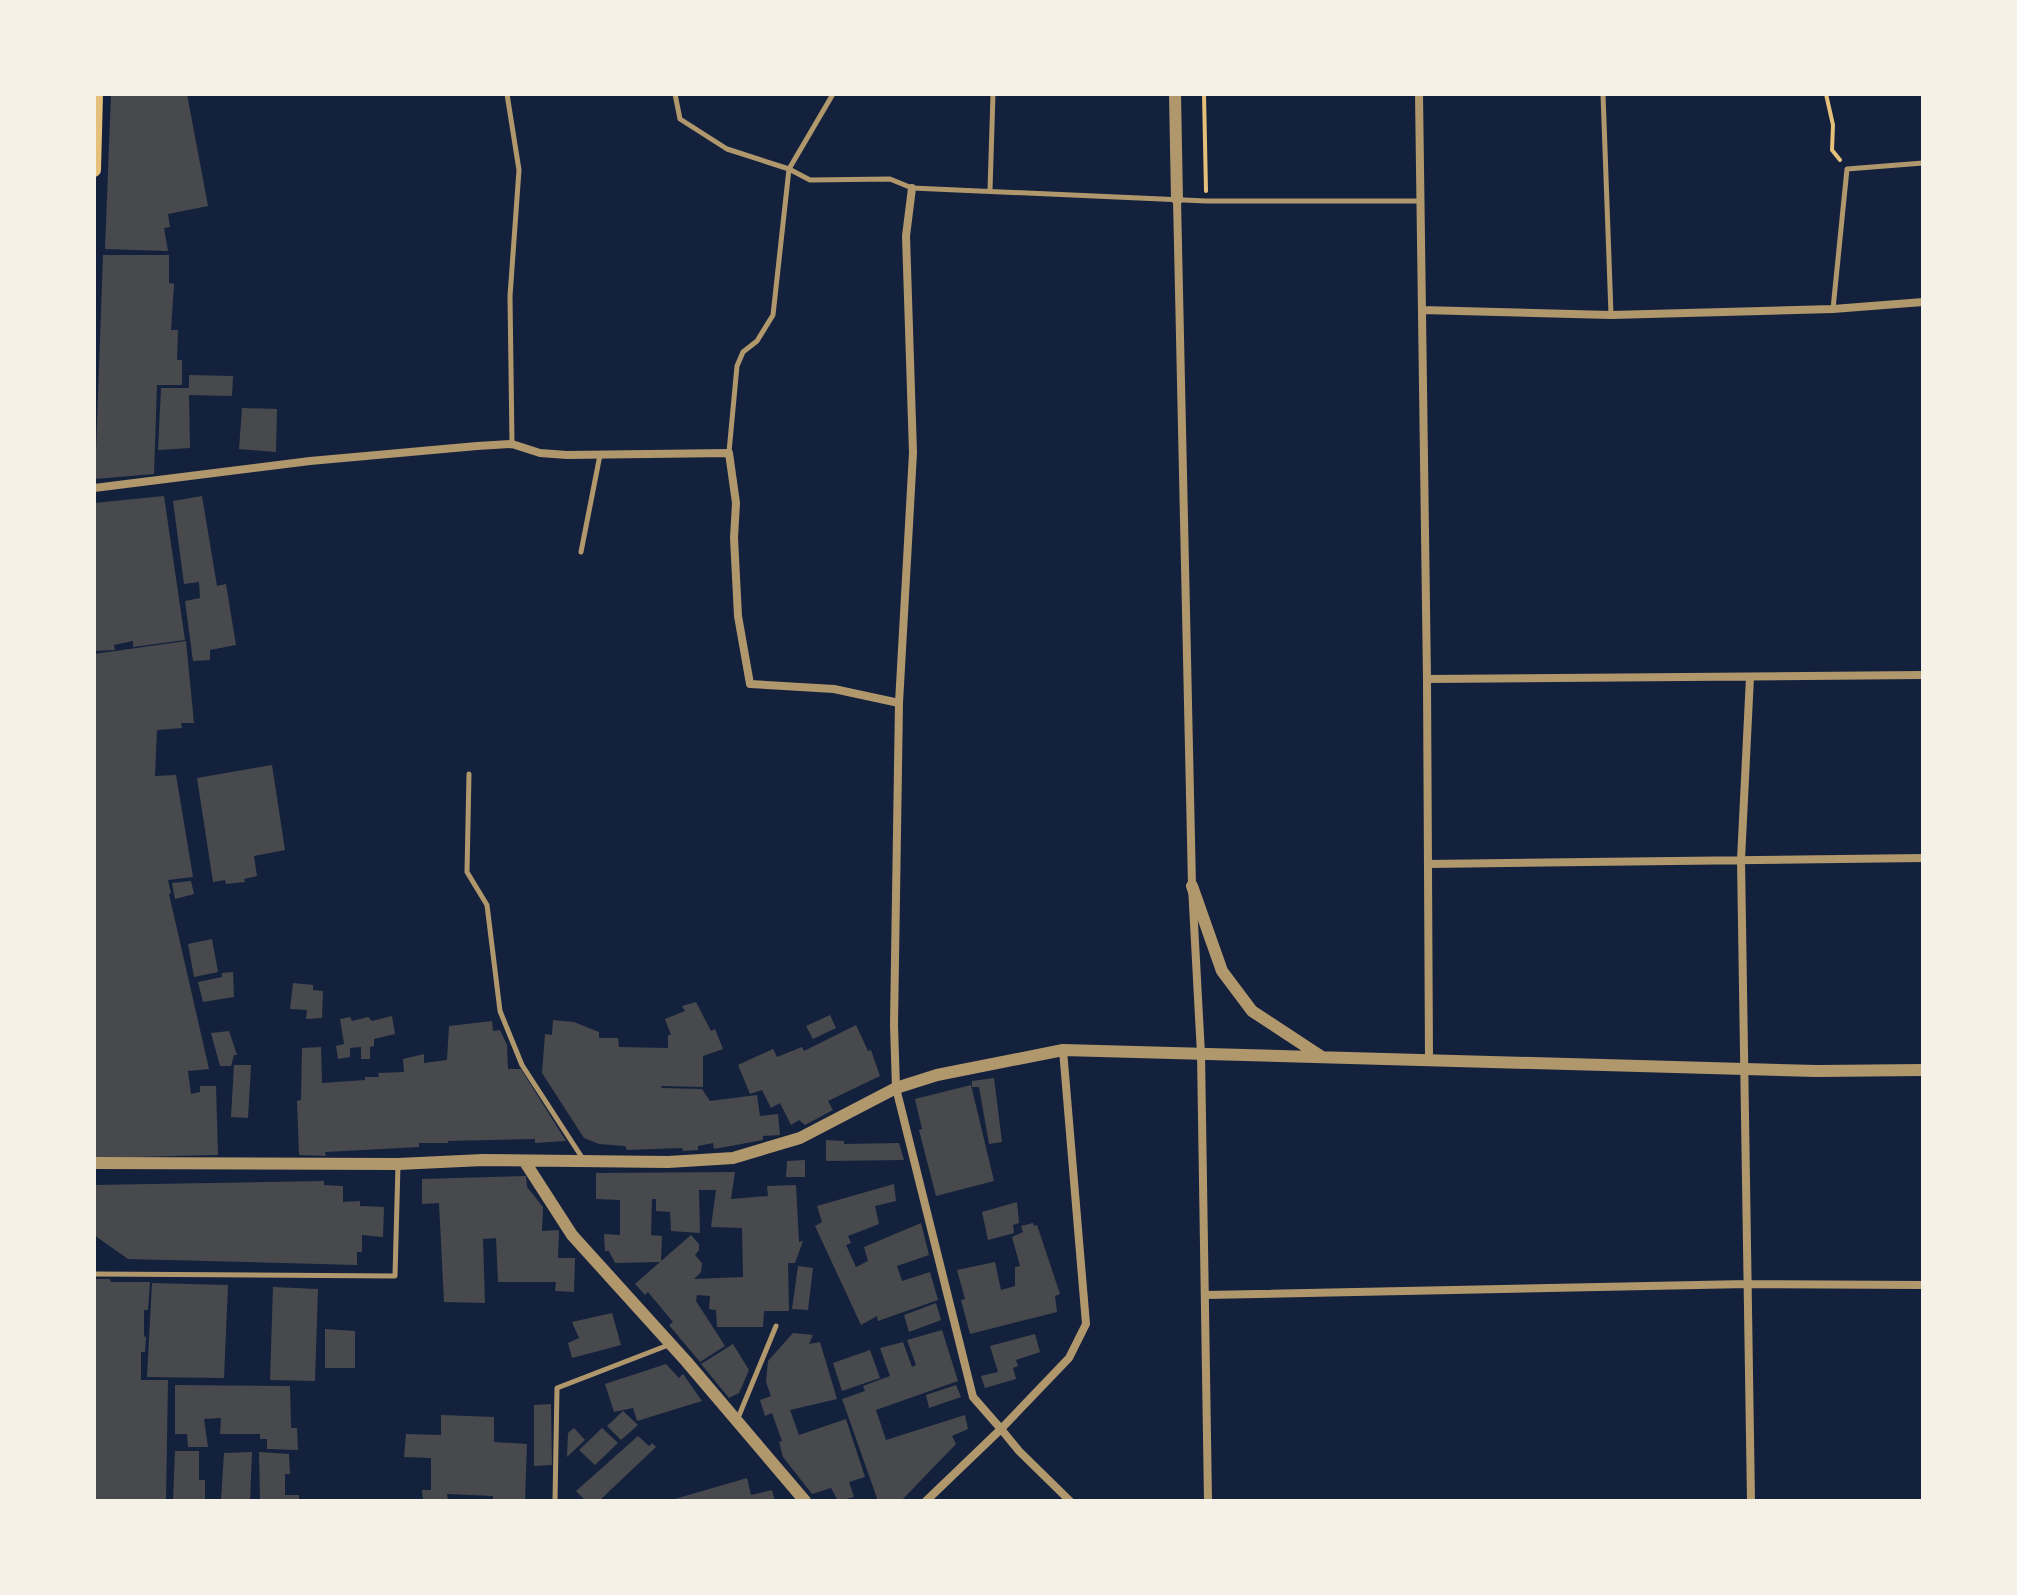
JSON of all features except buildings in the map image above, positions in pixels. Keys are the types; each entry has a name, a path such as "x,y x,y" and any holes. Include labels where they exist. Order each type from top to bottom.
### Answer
{"main road":[{"path":"94,170 96,94"}],"street":[{"path":"1175,94 1192,886 1201,1054 1208,1501"},
{"path":"1419,94 1429,1060"},
{"path":"912,188 906,236 913,453 899,703 894,1025 896,1088 973,1397 1019,1451 1070,1501"},
{"path":"1422,310 1611,315 1833,309 1923,302"},
{"path":"94,488 310,461 512,444 540,453 729,453 736,503 734,538 738,616 750,684 834,689 899,703"},
{"path":"1427,679 1923,675"},
{"path":"1750,677 1741,860 1751,1501"},
{"path":"1428,864 1923,858"},
{"path":"1192,886 1222,971 1252,1011 1322,1057"},
{"path":"926,1501 1069,1358 1086,1324 1063,1050"},
{"path":"94,1163 398,1164 583,1159 668,1162 733,1158 800,1138 896,1088 937,1075 1063,1050 1817,1071 1923,1070"},
{"path":"525,1162 572,1235 671,1343 805,1501"},
{"path":"1206,1295 1747,1284 1923,1285"}],"lane":[{"path":"507,94 519,170 510,296 512,444"},
{"path":"675,94 680,119 727,149 789,169 810,180 890,179 912,188 1206,201 1422,201"},
{"path":"729,453 737,366 743,352 757,341 773,315 789,169 833,94"},
{"path":"990,190 993,94"},
{"path":"1603,94 1611,315"},
{"path":"1833,309 1847,169 1923,163"},
{"path":"581,552 600,455"},
{"path":"469,774 467,872 487,905 500,1011 522,1065 583,1159"},
{"path":"94,1274 395,1276 398,1164"},
{"path":"737,1422 776,1326"},
{"path":"555,1501 557,1388 671,1343"}],"path":[{"path":"1204,94 1206,201"},
{"path":"1826,94 1833,125 1832,150 1847,169"}]}
